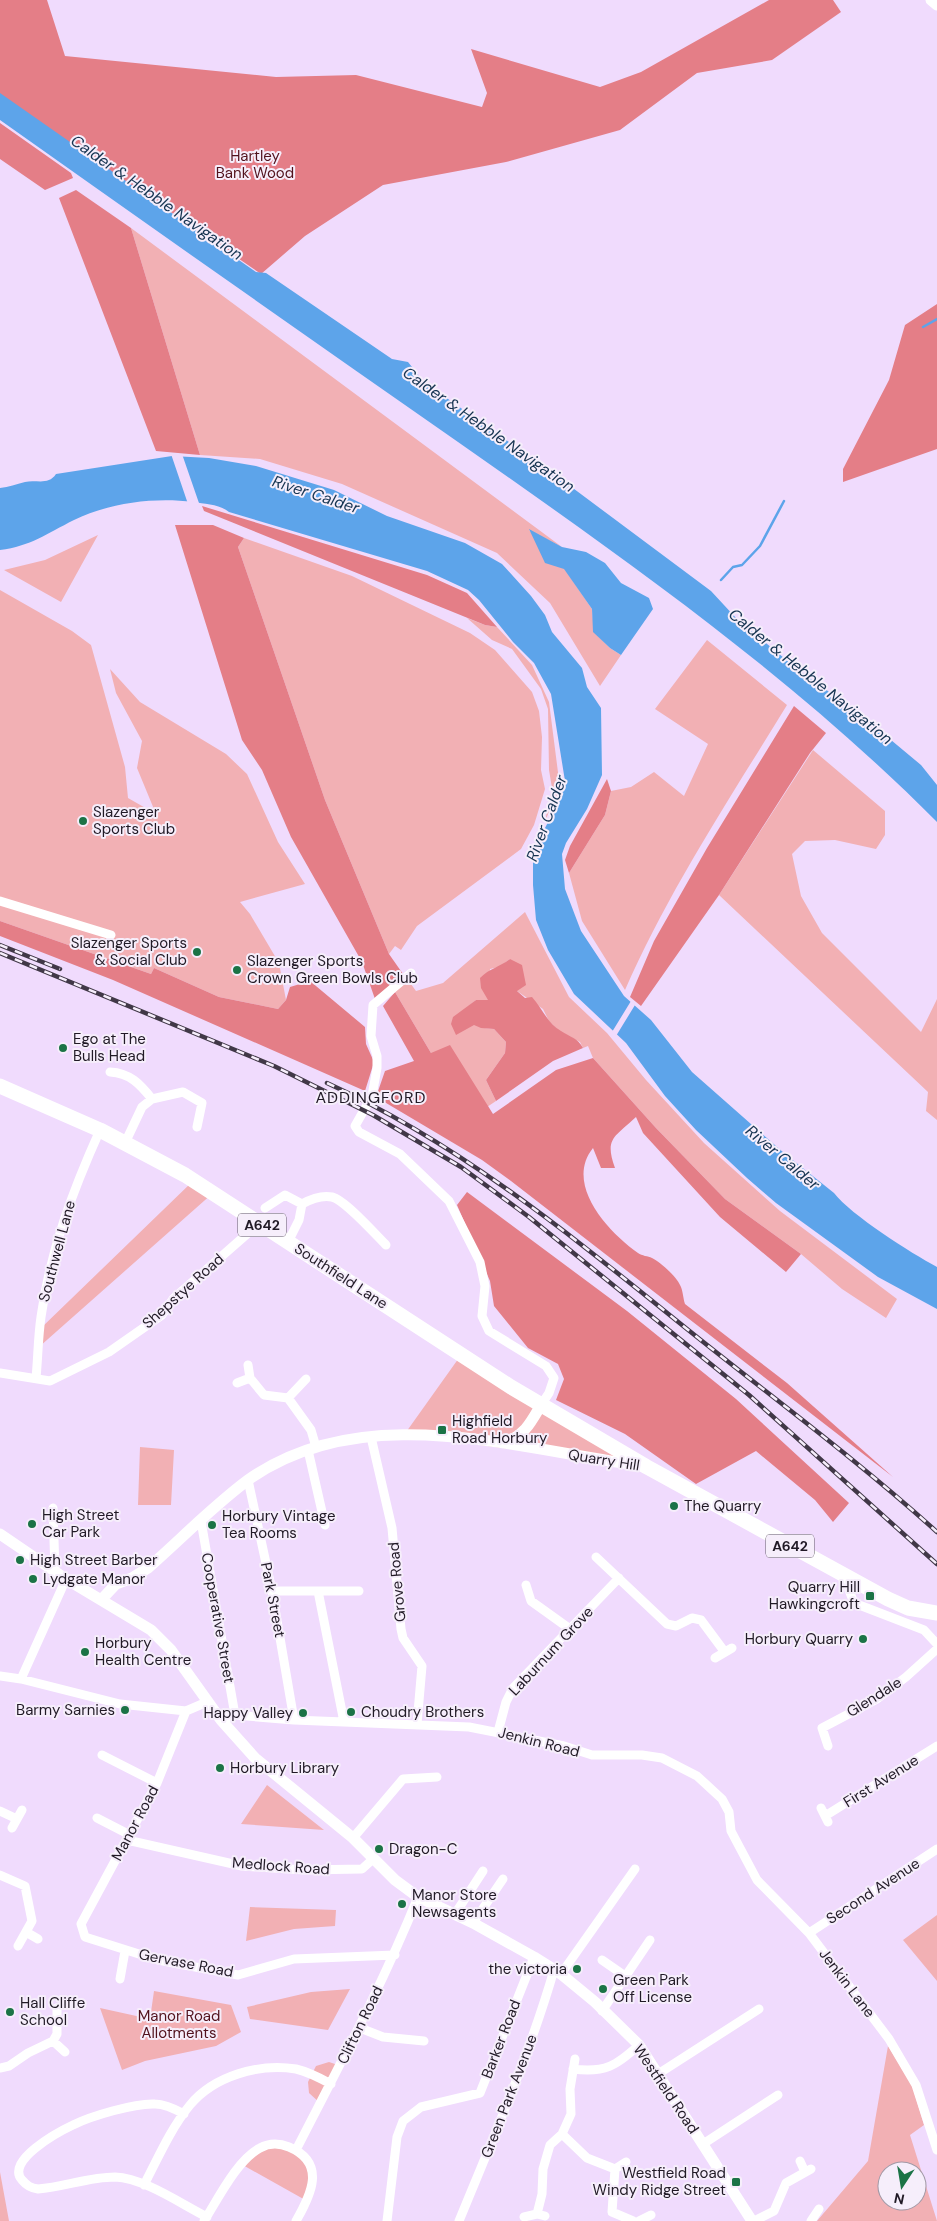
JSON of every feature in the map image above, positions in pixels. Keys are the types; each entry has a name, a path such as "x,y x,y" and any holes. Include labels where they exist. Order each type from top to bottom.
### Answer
{"highway":[{"name":"Southfield Lane","path":"0,1086 100,1130 185,1175 540,1405 647,1467"},
{"name":"Quarry Hill","path":"647,1467 851,1579 908,1608 937,1613"}],"main road":[{"path":"931,0 937,5"},
{"path":"506,1442 518,1437 526,1430 540,1405"},
{"name":"Quarry Hill","path":"101,1600 116,1584 132,1578 148,1568 248,1480 279,1462 312,1448 371,1437 443,1435 506,1442 600,1461 647,1467"},
{"name":"Westfield Road","path":"0,1534 54,1571 151,1630 171,1650 207,1702 254,1758 353,1838 373,1859 418,1897 473,1923 534,1957 557,1972 602,2011 639,2045 753,2221"}],"street":[{"path":"0,901 110,935"},
{"path":"412,973 373,1005 371,1036 378,1062 372,1096 355,1126 359,1132 400,1154 449,1201 480,1262 485,1286 482,1316 489,1331 546,1366 554,1378 549,1393 540,1405"},
{"path":"110,1072 119,1072 136,1080 152,1099"},
{"path":"125,1143 142,1107 152,1099 183,1092 202,1104 197,1127"},
{"name":"Southwell Lane","path":"36,1378 40,1319 47,1279 71,1196 100,1130"},
{"path":"266,1208 285,1195 302,1204"},
{"path":"288,1242 299,1220 302,1204 311,1198 334,1197 353,1212 386,1245"},
{"name":"Shepstye Road","path":"0,1373 50,1381 109,1352 162,1315 173,1299 247,1234"},
{"path":"248,1365 250,1378 264,1395 288,1398 311,1430 312,1448 325,1525"},
{"path":"237,1383 250,1378"},
{"path":"288,1398 306,1379"},
{"name":"Grove Road","path":"371,1437 392,1528 403,1638 422,1666 417,1724"},
{"name":"Park Street","path":"248,1480 272,1591 294,1720"},
{"path":"309,1505 320,1502"},
{"path":"53,1508 54,1571"},
{"name":"Cooperative Street","path":"201,1522 235,1715"},
{"path":"596,1557 667,1624 676,1626 692,1618 701,1620 728,1649 715,1658"},
{"path":"21,1679 66,1578"},
{"name":"Laburnum Grove","path":"498,1732 506,1702 513,1688 619,1578"},
{"path":"851,1579 850,1590 854,1603 924,1630 937,1644"},
{"path":"526,1585 531,1601 570,1629"},
{"path":"272,1591 360,1591"},
{"path":"318,1591 344,1722"},
{"name":"Glendale","path":"828,1746 822,1728 877,1699 906,1677 937,1649"},
{"path":"0,1676 21,1679 120,1704 186,1711 207,1702"},
{"name":"Manor Road","path":"82,1933 83,1920 156,1783 186,1711"},
{"name":"Jenkin Road","path":"221,1720 235,1715 294,1720 469,1727 564,1746 592,1756 642,1755 662,1758 697,1776 712,1788 722,1799 729,1812 731,1831"},
{"name":"First Avenue","path":"825,1815 937,1746"},
{"path":"102,1755 156,1783"},
{"path":"353,1838 403,1779 437,1777"},
{"path":"0,1811 14,1824 22,1810"},
{"name":"Medlock Road","path":"97,1818 128,1838 242,1866 305,1870 362,1869 373,1859"},
{"name":"Jenkin Lane","path":"731,1831 757,1880 810,1933 894,2047 916,2085 937,2150"},
{"name":"Second Avenue","path":"810,1933 937,1849"},
{"name":"Green Park Avenue","path":"459,2221 513,2088 557,1972 635,1869"},
{"path":"455,1914 483,1871"},
{"path":"0,1875 25,1886 32,1921 18,1946"},
{"path":"473,1923 503,1879"},
{"name":"Clifton Road","path":"296,2150 360,2028 395,1955 418,1897"},
{"path":"26,1932 38,1938"},
{"name":"Gervase Road","path":"82,1933 92,1941 158,1960 238,1975 294,1959 395,1955"},
{"path":"602,2011 650,1940"},
{"name":"Gervase Road","path":"120,1979 125,1951"},
{"name":"Barker Road","path":"388,2221 397,2137 403,2121 421,2107 480,2093 534,1957"},
{"path":"602,1960 625,1976"},
{"path":"0,2068 8,2066 28,2053 53,2041 57,2034 57,2008"},
{"path":"658,2074 759,2009"},
{"path":"360,2028 383,2037 424,2041"},
{"path":"53,2041 65,2052"},
{"path":"573,2069 598,2071 608,2068 617,2064 639,2045"},
{"path":"524,2217 541,2215 543,2169 550,2145 562,2134 571,2114 570,2089 575,2059"},
{"path":"144,2184 184,2114 192,2103 215,2085 244,2072 262,2069 295,2069 331,2084"},
{"path":"703,2144 778,2095"},
{"path":"184,2114 153,2103 104,2113 72,2125 34,2149 19,2164 17,2169 20,2178 30,2188 38,2189 116,2177 144,2184 205,2219 241,2164 249,2156 271,2144 283,2145 296,2150 306,2158 311,2166 313,2176 309,2195 296,2221"},
{"path":"562,2134 587,2158 615,2169"},
{"path":"753,2221 774,2211 786,2184 808,2170 800,2161"},
{"path":"615,2169 626,2162"},
{"path":"615,2169 612,2212 633,2221"},
{"path":"811,2221 819,2210"},
{"path":"639,2221 651,2215"}],"green space":[{"name":"Hartley Bank Wood","path":"0,0 47,0 65,56 276,77 356,75 482,107 487,93 471,49 600,87 641,72 769,0 833,0 841,12 772,60 697,73 620,130 506,162 383,185 305,236 261,274 0,95"},
{"path":"0,123 71,173 73,178 45,190 0,159"},
{"path":"76,190 131,228 200,455 156,451 59,198"},
{"path":"131,228 562,547 529,530 564,568 592,609 594,632 610,648 621,655 600,686 550,603 497,553 342,484 260,459 200,455"},
{"path":"937,304 937,449 843,482 843,469 889,380 905,325"},
{"path":"202,506 427,575 467,593 497,627 485,625 204,511"},
{"path":"175,525 213,525 244,538 238,547 325,800 389,954 403,974 375,999 362,962 291,837 262,770 242,740"},
{"path":"98,535 61,602 4,570 45,560"},
{"path":"244,538 352,576 470,633 495,650 532,692 539,711 542,737 541,770 545,789 534,825 521,849 417,926 401,950 395,946 389,954 325,800 238,547"},
{"name":"Slazenger Sports Club","path":"0,590 72,631 91,645 125,767 128,798 156,814 137,768 142,741 116,693 110,669 140,702 226,754 247,774 278,842 305,884 240,902 250,914 279,963 286,1000 278,1009 219,997 154,968 151,974 0,921"},
{"path":"467,618 485,625 497,627 532,665 549,702 560,788 545,821 552,788 549,770 548,709 541,689 512,649 492,640"},
{"path":"707,640 787,705 681,880 642,953 625,990 582,921 569,873 605,815 611,791 631,787 654,772 684,796 708,744 655,709"},
{"path":"794,706 826,733 810,753 719,895 641,1006 630,997 654,941 707,848"},
{"path":"813,750 885,811 885,835 876,849 835,840 805,841 792,854 801,896 822,933 921,1032 937,999 937,1120 926,1111 928,1092 719,895"},
{"path":"607,779 611,791 605,815 569,873 565,860 570,846"},
{"path":"525,912 569,997 607,1033 646,1080 704,1143 780,1211 897,1299 886,1318 842,1289 801,1254 725,1199 656,1128 593,1058 588,1046 583,1048 580,1042 559,1031 549,1021 543,1009 517,991 510,959 499,967 490,969 488,1000 476,1000 465,1009 476,1024 483,1028 494,1029 506,1042 505,1053 486,1080 496,1101 487,1107 431,1053 395,992 408,980 416,991 443,983"},
{"path":"0,921 151,974 154,968 219,997 278,1009 286,1000 290,987 310,981 365,1027 366,1044 374,1062 365,1091 113,980 0,936"},
{"path":"510,959 522,965 526,985 517,991 525,998 532,997 556,1028 576,1040 583,1048 553,1061 496,1101 486,1080 505,1053 506,1042 494,1029 481,1028 474,1025 456,1035 451,1024 453,1017 476,1000 488,1000 481,988 480,978"},
{"path":"395,992 431,1053 450,1045 493,1114 556,1070 593,1058 656,1128 725,1199 801,1254 786,1272 720,1217 643,1133 636,1117 617,1134 611,1144 615,1168 601,1168 593,1148 585,1162 584,1177 587,1192 593,1206 614,1233 641,1255 652,1258 664,1266 682,1289 685,1304 787,1383 893,1477 511,1181 482,1160 376,1097 385,1071 414,1061 383,1006"},
{"path":"193,1181 213,1193 39,1347 40,1329"},
{"path":"467,1192 627,1311 736,1399 849,1503 833,1522 815,1500 756,1451 696,1484 625,1434 556,1400 564,1379 558,1364 528,1348 494,1306 490,1281 457,1205"},
{"path":"461,1355 647,1467 404,1435"},
{"path":"140,1447 174,1450 171,1505 138,1505"},
{"path":"267,1785 324,1830 241,1824"},
{"path":"250,1907 336,1910 335,1926 294,1929 246,1941"},
{"path":"937,1915 937,1981 903,1940"},
{"path":"350,1989 328,2030 250,2019 247,2007 311,1992"},
{"name":"Manor Road Allotments","path":"154,1991 231,2005 241,2032 216,2046 145,2061 122,2070 100,2008 150,2019"},
{"path":"888,2046 912,2085 924,2125 910,2135 918,2161 877,2161 877,2211 927,2211 927,2189 937,2221 817,2221 868,2161"},
{"path":"329,2062 341,2066 320,2103 309,2093 308,2082 316,2066"},
{"path":"283,2145 311,2166 307,2201 241,2164 260,2148"},
{"path":"0,2172 9,2221 0,2221"}],"water":[{"name":"Calder & Hebble Navigation","path":"0,93 256,272 266,273 392,359 408,362 424,382 554,474 711,591 736,618 796,668 861,715 921,765 937,785 937,822 825,718 766,669 645,575 0,120"},
{"name":"River Calder","path":"172,456 209,458 256,466 334,490 387,516 465,543 502,564 531,596 545,615 552,632 582,668 587,687 601,708 602,775 587,809 566,843 562,854 565,889 581,931 624,996 651,1020 692,1072 854,1212 912,1253 937,1267 937,1309 878,1277 776,1203 747,1178 696,1130 665,1096 626,1043 574,994 548,950 536,920 533,885 533,851 558,803 565,781 551,694 534,663 468,590 427,571 229,512 216,506 193,502 147,501 102,509 74,520 21,546 0,550 0,488 29,481 46,481 53,478 56,474"},
{"path":"529,529 562,547 586,552 605,563 621,583 649,598 653,609 621,655 610,648 593,632 592,609 564,569 545,563"}],"pier":[{"path":"171,454 182,454 200,506 188,504"},
{"path":"631,1001 635,1005 616,1036 612,1032"}],"waterway":[{"path":"923,327 937,319"},
{"path":"721,580 733,567 742,565 760,546 784,501"}],"railway":[{"path":"0,945 60,969"},
{"path":"0,953 274,1066 373,1115 461,1167 529,1217 749,1395 937,1564"},
{"path":"327,1083 378,1108 427,1136 520,1198 879,1481 937,1532"}],"place":[{"name":"Slazenger Sports Club","path":"83,821"},
{"name":"Slazenger Sports & Social Club","path":"197,952"},
{"name":"Slazenger Sports Crown Green Bowls Club","path":"237,970"},
{"name":"Ego at The Bulls Head","path":"63,1048"},
{"name":"Highfield Road Horbury","path":"442,1430"},
{"name":"The Quarry","path":"674,1506"},
{"name":"High Street Car Park","path":"32,1524"},
{"name":"Horbury Vintage Tea Rooms","path":"212,1525"},
{"name":"High Street Barber","path":"20,1560"},
{"name":"Lydgate Manor","path":"33,1579"},
{"name":"Quarry Hill Hawkingcroft","path":"870,1596"},
{"name":"Horbury Quarry","path":"863,1639"},
{"name":"Horbury Health Centre","path":"85,1652"},
{"name":"Barmy Sarnies","path":"125,1710"},
{"name":"Choudry Brothers","path":"351,1712"},
{"name":"Happy Valley","path":"303,1713"},
{"name":"Horbury Library","path":"220,1768"},
{"name":"Dragon-C","path":"379,1849"},
{"name":"Manor Store Newsagents","path":"402,1904"},
{"name":"the victoria","path":"577,1969"},
{"name":"Green Park Off License","path":"603,1989"},
{"name":"Hall Cliffe School","path":"10,2012"},
{"name":"Westfield Road Windy Ridge Street","path":"736,2182"}],"district":[{"name":"ADDINGFORD","path":"371,1097"}]}
